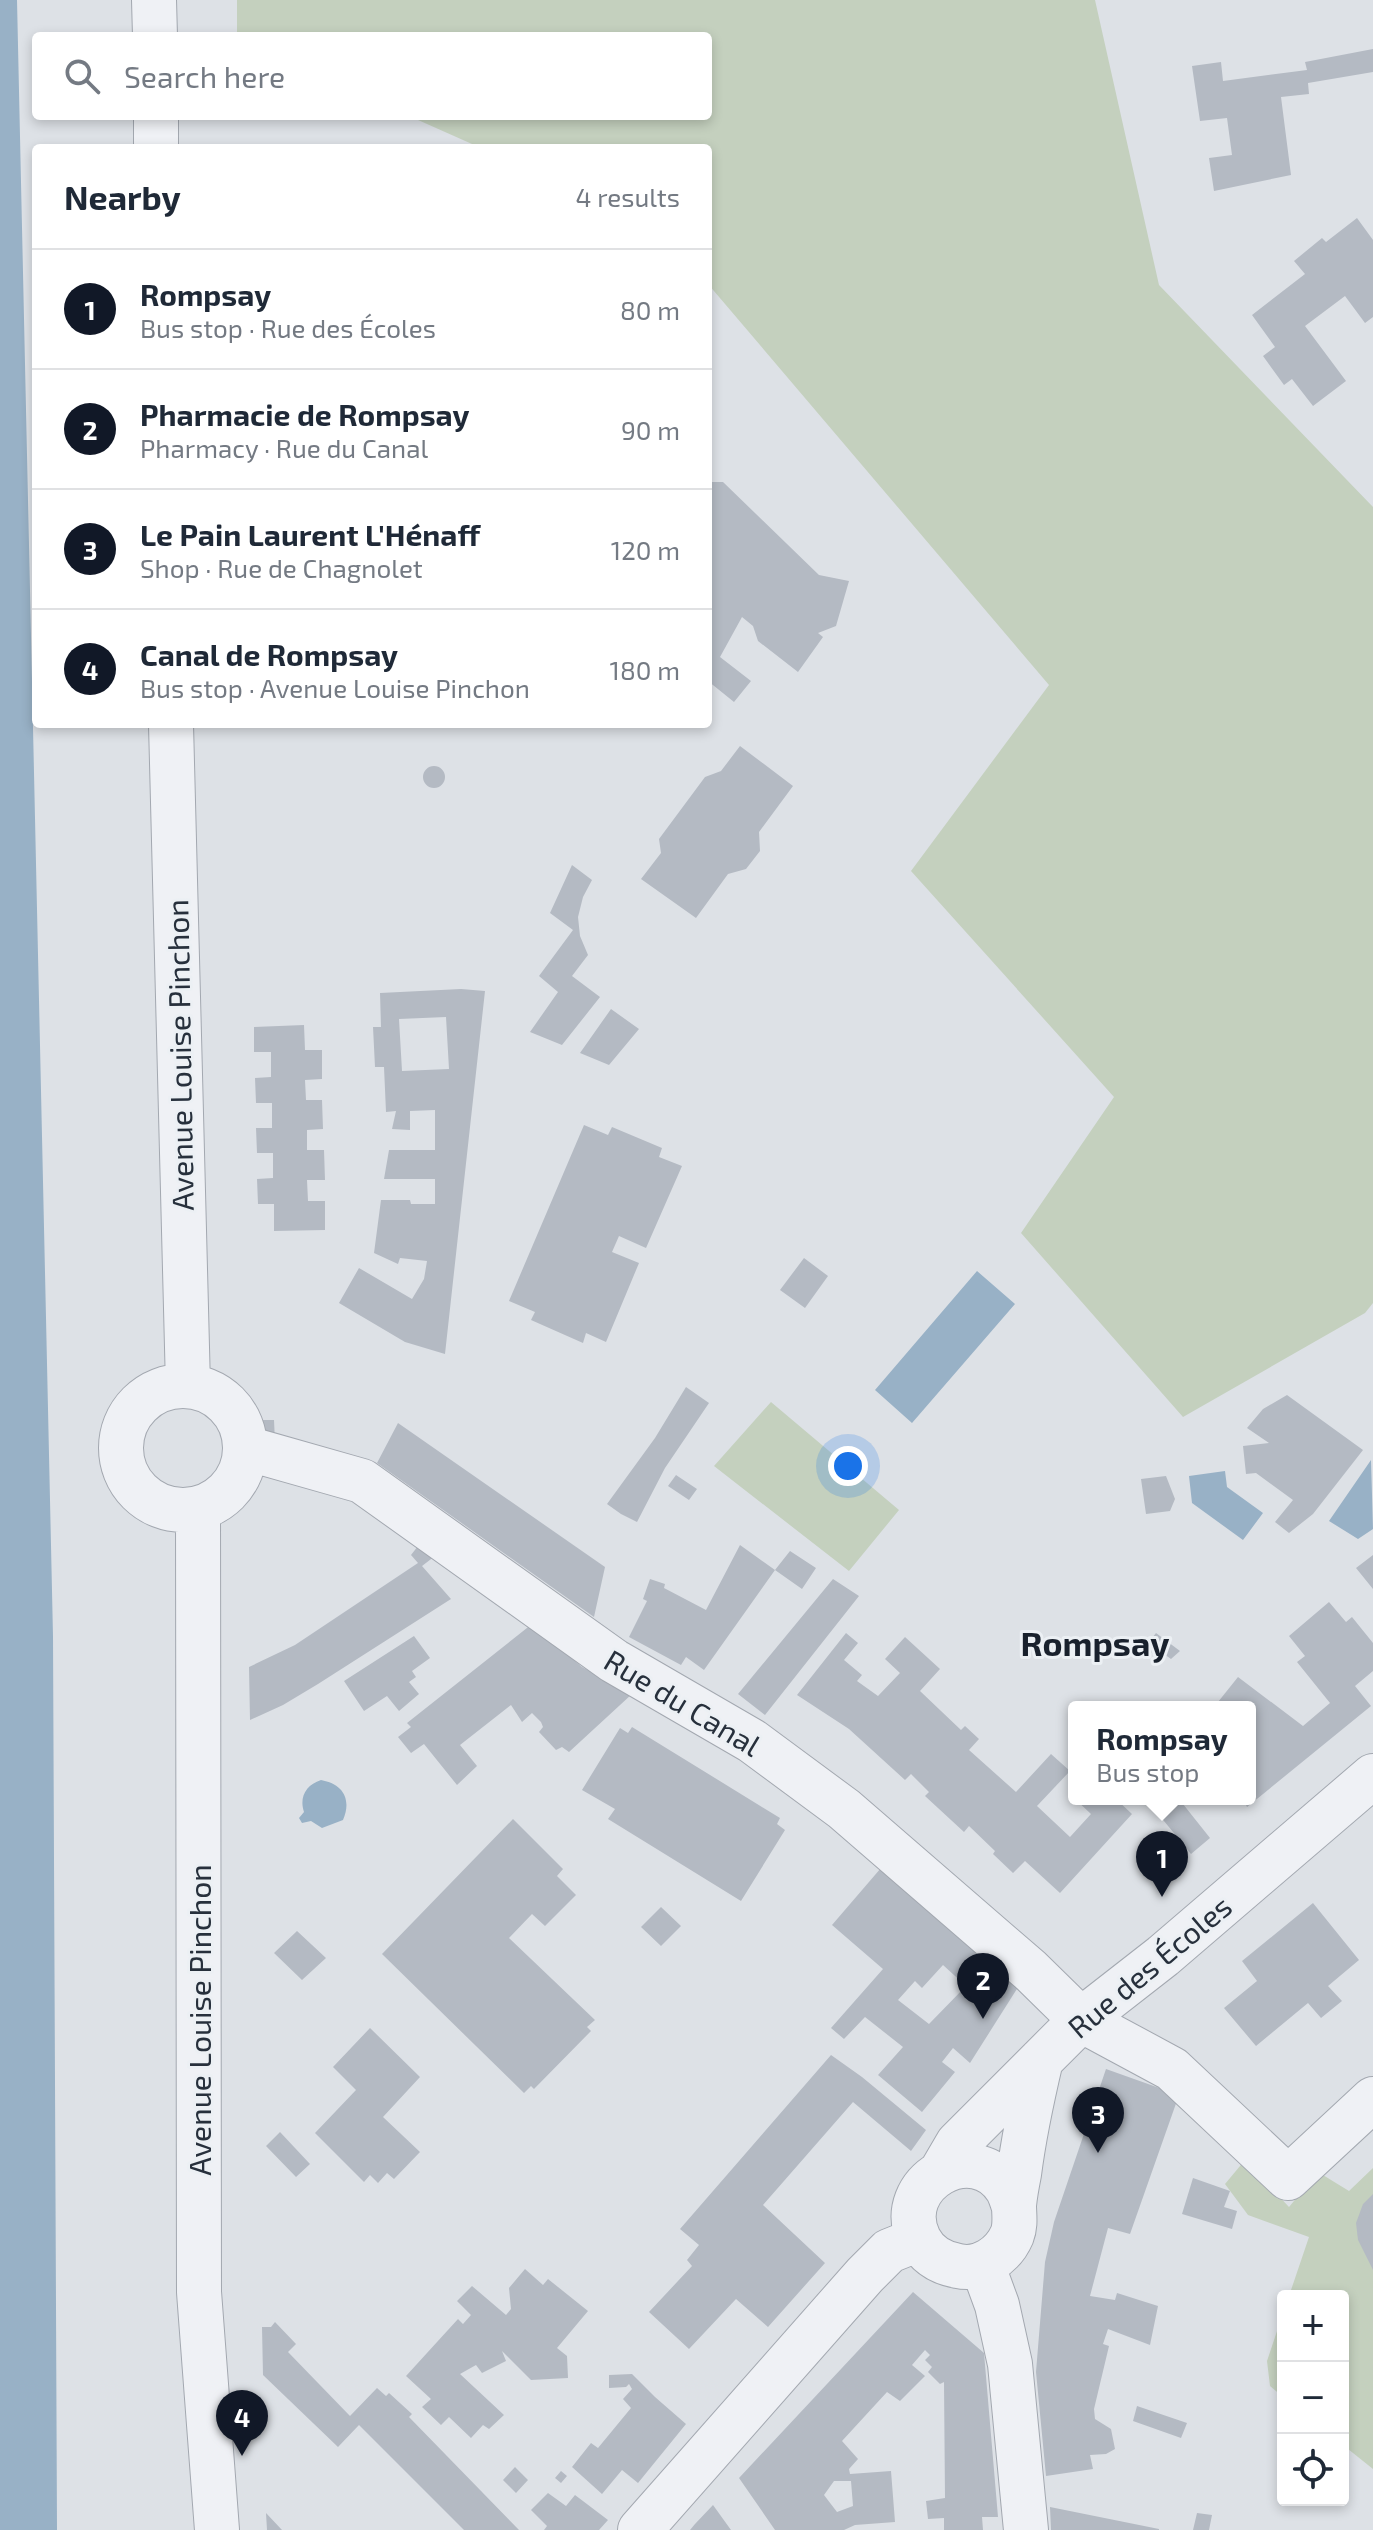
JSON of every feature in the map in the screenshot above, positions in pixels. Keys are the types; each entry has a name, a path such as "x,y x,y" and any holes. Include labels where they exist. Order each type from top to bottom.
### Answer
{"street":[{"path":"154,0 155,32"},
{"path":"156,120 156,144"},
{"name":"Avenue Louise Pinchon","path":"171,728 188,1386"},
{"path":"188,1386 206,1390 222,1399 235,1414 246,1448 242,1468 232,1486 217,1500 198,1508 176,1510 156,1504 139,1492 127,1474 121,1453 123,1432 132,1413 147,1398 167,1388 188,1386"},
{"name":"Rue du Canal","path":"246,1448 362,1481 614,1661 752,1741 844,1809 1030,1970 1081,2020 1172,2069 1288,2178 1373,2099"},
{"name":"Avenue Louise Pinchon","path":"198,1508 199,2292 217,2530"},
{"name":"Rue des Écoles","path":"941,2172 958,2143 1081,2020 1163,1956 1373,1776"},
{"path":"1014,2207 1007,2189 994,2175 977,2167 959,2166 941,2172 925,2184 916,2201 914,2220 919,2239 930,2254 945,2264 963,2267 995,2258 1012,2235 1024,2137 1041,2060"},
{"path":"640,2530 865,2275 889,2251 919,2239"},
{"path":"982,2264 997,2305 1010,2364 1026,2530"}],"green space":[{"path":"237,0 1095,0 1159,285 1373,507 1373,1303 1365,1313 1183,1417 1021,1233 1114,1097 911,871 1049,685 712,289 712,144 472,144 418,120 712,120 712,32 237,32"},
{"path":"771,1402 899,1510 849,1571 714,1466"},
{"path":"1245,2160 1289,2207 1318,2172 1349,2191 1373,2168 1373,2469 1349,2450 1349,2290 1291,2290 1309,2237 1248,2215 1225,2184"},
{"path":"1277,2331 1277,2392 1270,2386 1267,2361"}],"water":[{"path":"0,0 17,0 53,1636 57,2530 0,2530"},
{"path":"977,1271 1015,1304 912,1423 875,1390"},
{"path":"1371,1460 1373,1529 1358,1539 1329,1521"},
{"path":"1225,1471 1227,1487 1263,1513 1243,1540 1192,1503 1189,1476"},
{"path":"321,1780 335,1785 346,1799 343,1820 322,1828 311,1821 302,1823 299,1818 304,1812 302,1801 305,1792"}],"building":[{"path":"1373,49 1373,72 1308,83 1309,94 1281,97 1291,175 1214,191 1209,158 1232,155 1227,118 1200,121 1192,66 1221,62 1223,81 1307,70 1305,62"},
{"path":"1357,218 1373,240 1373,317 1365,323 1345,296 1305,326 1346,381 1313,406 1292,379 1284,385 1263,356 1275,347 1252,315 1305,274 1294,261 1322,238 1326,242"},
{"path":"712,482 723,482 819,575 849,581 836,626 818,633 823,637 798,672 758,641 753,626 742,617 720,657 751,681 734,702 712,684"},
{"path":"740,746 793,786 759,832 760,851 746,869 728,874 696,918 641,879 661,853 659,839 705,777 721,771"},
{"path":"434,766 445,777 434,788 423,777"},
{"path":"572,865 592,880 583,897 578,917 580,936 588,955 572,976 600,997 562,1045 530,1032 558,992 539,976 573,930 550,913"},
{"path":"461,989 485,991 445,1354 405,1342 339,1303 359,1268 412,1299 424,1279 427,1261 400,1258 398,1264 374,1253 381,1200 435,1204 435,1179 384,1179 389,1150 435,1150 435,1110 410,1111 410,1130 392,1129 396,1111 386,1112 384,1067 375,1067 373,1027 381,1027 380,993","holes":["446,1017 449,1069 402,1071 399,1019"]},
{"path":"611,1009 639,1029 609,1065 580,1053"},
{"path":"304,1025 305,1050 322,1050 322,1079 305,1080 306,1100 322,1100 323,1129 307,1130 307,1150 324,1150 325,1180 307,1180 308,1201 325,1201 325,1230 274,1231 274,1204 258,1204 257,1179 273,1178 273,1153 257,1153 256,1128 272,1128 272,1103 256,1103 255,1078 271,1077 271,1052 254,1052 254,1027"},
{"path":"584,1125 608,1135 612,1127 662,1148 659,1157 682,1166 646,1248 619,1236 612,1252 639,1263 606,1342 586,1333 583,1343 531,1320 535,1312 509,1301"},
{"path":"804,1258 828,1276 805,1308 780,1290"},
{"path":"686,1387 709,1403 665,1468 637,1522 607,1504 655,1438"},
{"path":"1287,1395 1363,1450 1313,1514 1289,1533 1275,1522 1293,1500 1256,1473 1246,1474 1243,1446 1269,1443 1247,1428 1263,1409"},
{"path":"262,1420 274,1420 275,1442 263,1442"},
{"path":"398,1423 605,1567 594,1617 377,1463"},
{"path":"676,1475 697,1489 689,1500 668,1486"},
{"path":"1166,1476 1175,1499 1170,1511 1146,1514 1141,1479"},
{"path":"740,1545 775,1570 704,1670 686,1657 681,1665 629,1637 647,1601 643,1599 650,1579 665,1584 664,1588 706,1610"},
{"path":"418,1546 435,1556 422,1566 451,1599 318,1684 250,1720 249,1667 295,1645 418,1563 411,1555"},
{"path":"790,1551 816,1568 802,1589 775,1570"},
{"path":"1373,1555 1373,1589 1356,1568"},
{"path":"833,1579 859,1596 765,1715 738,1694"},
{"path":"1329,1602 1346,1622 1352,1617 1373,1643 1373,1671 1355,1686 1371,1706 1256,1800 1256,1701 1219,1701 1238,1677 1303,1726 1330,1703 1297,1662 1305,1656 1289,1636"},
{"path":"532,1624 582,1667 632,1694 569,1752 562,1747 556,1750 539,1732 543,1727 532,1713 522,1722 511,1705 460,1745 477,1766 457,1785 424,1744 411,1753 398,1737 411,1727 407,1723"},
{"path":"846,1633 858,1643 844,1660 862,1675 857,1681 878,1696 900,1673 885,1659 905,1637 940,1669 920,1691 961,1730 965,1726 979,1739 969,1750 1016,1792 1051,1754 1068,1769 1068,1773 1037,1806 1070,1837 1091,1814 1081,1805 1122,1805 1132,1814 1060,1893 1025,1861 1013,1873 969,1826 964,1832 925,1796 929,1792 911,1774 905,1780 849,1729 797,1695"},
{"path":"1156,1633 1180,1651 1171,1659 1164,1654 1159,1659 1145,1647"},
{"path":"414,1636 430,1658 412,1671 416,1677 409,1682 419,1694 399,1711 387,1696 364,1711 344,1681"},
{"path":"632,1727 780,1818 777,1824 785,1830 741,1901 608,1819 615,1809 582,1790 620,1728 628,1733"},
{"path":"1151,1805 1184,1805 1210,1838 1191,1854"},
{"path":"513,1819 563,1869 557,1876 576,1895 545,1926 532,1914 509,1938 595,2020 587,2027 591,2031 534,2089 531,2086 524,2093 382,1954"},
{"path":"887,1861 1022,1981 970,2063 953,2048 942,2062 955,2072 922,2112 878,2075 903,2047 865,2017 844,2039 831,2028 883,1969 832,1925","holes":["943,1965 966,1986 929,2024 898,2000 915,1981 922,1988"]},
{"path":"1313,1903 1359,1960 1328,1986 1342,2001 1321,2018 1308,2003 1256,2046 1224,2008 1257,1981 1242,1961"},
{"path":"661,1907 681,1926 661,1946 641,1927"},
{"path":"297,1931 326,1958 302,1980 274,1953"},
{"path":"370,2028 420,2077 383,2117 420,2152 394,2179 387,2173 378,2183 370,2175 364,2182 315,2133 356,2090 333,2067"},
{"path":"831,2055 926,2130 911,2151 853,2102 763,2205 825,2263 768,2327 736,2299 689,2349 649,2312 692,2266 687,2260 699,2245 680,2229"},
{"path":"1106,2069 1179,2095 1130,2234 1108,2228 1090,2296 1115,2300 1117,2293 1158,2306 1150,2345 1108,2329 1103,2344 1109,2346 1094,2409 1095,2419 1111,2429 1115,2449 1106,2454 1090,2455 1093,2469 1046,2476 1036,2372 1045,2262 1054,2222"},
{"path":"280,2132 310,2164 296,2177 266,2146"},
{"path":"1193,2178 1230,2191 1224,2207 1237,2211 1232,2229 1182,2214"},
{"path":"1373,2194 1373,2270 1358,2240 1356,2223 1363,2204"},
{"path":"525,2269 543,2285 548,2279 588,2311 557,2348 567,2356 568,2378 531,2380 502,2351 506,2361 482,2373 476,2365 460,2374 504,2415 489,2429 483,2425 471,2438 449,2417 441,2425 422,2407 431,2399 406,2376 458,2319 463,2324 471,2315 457,2301 472,2286 506,2315 511,2309 509,2288"},
{"path":"913,2292 984,2353 998,2517 982,2517 983,2530 944,2530 944,2518 928,2519 926,2501 945,2498 944,2382 940,2384 928,2372 932,2367 925,2360 930,2355 925,2350 912,2365 925,2376 900,2401 887,2392 842,2441 858,2459 849,2469 850,2474 891,2471 895,2522 855,2525 844,2530 775,2530 739,2478","holes":["834,2481 851,2481 853,2506 837,2512 824,2495"]},
{"path":"275,2322 296,2344 288,2352 350,2416 377,2388 386,2396 389,2393 519,2530 464,2530 359,2425 338,2447 263,2375 262,2327 271,2327"},
{"path":"632,2374 686,2424 638,2483 622,2470 602,2494 572,2467 591,2443 598,2448 631,2408 623,2399 632,2389 629,2384 609,2388 609,2375"},
{"path":"1137,2406 1187,2423 1181,2438 1133,2421"},
{"path":"515,2467 528,2480 516,2493 503,2480"},
{"path":"561,2471 567,2476 561,2483 555,2478"},
{"path":"548,2493 566,2506 575,2495 608,2520 599,2530 544,2530 547,2526 531,2510"},
{"path":"713,2505 731,2530 690,2530 695,2524"},
{"path":"1050,2507 1159,2529 1159,2530 1051,2530"},
{"path":"266,2513 282,2530 267,2530"},
{"path":"1197,2513 1212,2515 1209,2530 1193,2530"}],"place":[{"name":"Rompsay","path":"1162,1897"},
{"name":"Pharmacie de Rompsay","path":"983,2019"},
{"name":"Le Pain Laurent L'Hénaff","path":"1098,2153"},
{"name":"Canal de Rompsay","path":"242,2456"}],"district":[{"name":"Rompsay","path":"1095,1642"}]}
